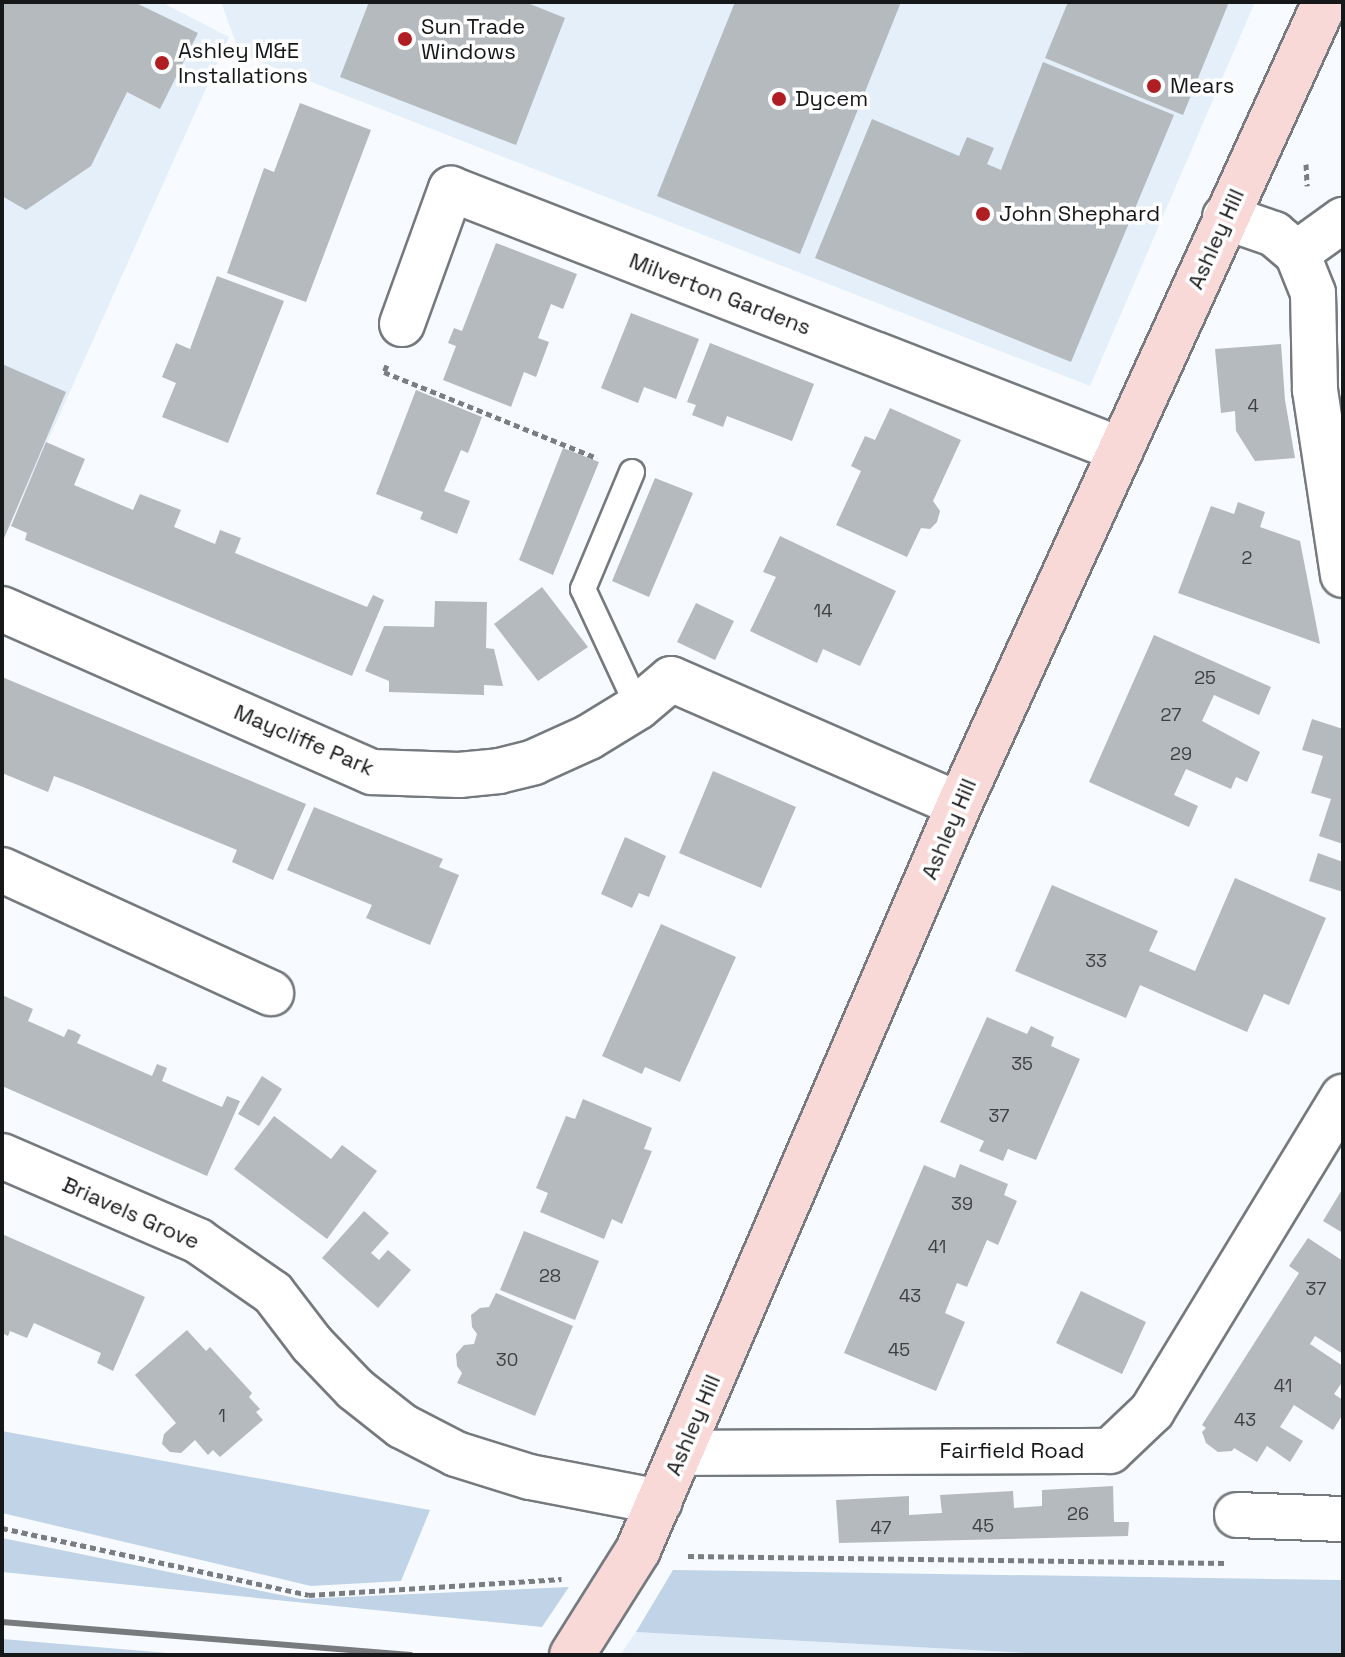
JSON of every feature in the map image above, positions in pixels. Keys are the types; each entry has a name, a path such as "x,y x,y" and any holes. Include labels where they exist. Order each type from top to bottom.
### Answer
{"main road":[{"name":"Ashley Hill","path":"572,1655 624,1576 660,1502 959,805 1325,2"}],"street":[{"name":"Milverton Gardens","path":"402,324 451,189 1121,450"},
{"path":"1225,217 1274,234 1297,253 1313,293 1315,390 1343,575"},
{"path":"1297,253 1343,220"},
{"name":"Maycliffe Park","path":"2,609 372,772 414,776 499,771 534,762 589,737 638,707 671,679 959,805"},
{"path":"2,870 271,993"},
{"name":"Fairfield Road","path":"681,1453 1110,1451 1152,1411 1343,1097"},
{"name":"Briavels Grove","path":"2,1156 198,1241 273,1293 312,1344 355,1389 402,1426 456,1454 530,1477 660,1502"},
{"path":"1237,1515 1343,1519"}],"lane":[{"path":"632,472 583,589 638,707"}],"path":[{"path":"402,324 384,372 632,472"},
{"path":"2,1528 309,1595 624,1576 712,1558 1236,1564"}],"shaded area":[{"path":"2,2 161,2 229,37 2,543"},
{"path":"221,2 1255,2 1090,386 240,54"},
{"path":"2,1431 430,1510 401,1581 311,1586 2,1513"},
{"path":"2,1538 301,1599 569,1587 542,1627 2,1572"},
{"path":"673,1570 1343,1580 1343,1655 1062,1655 636,1632"},
{"path":"636,1632 1062,1655 620,1655"},
{"path":"2,1639 191,1655 2,1655"}],"building":[{"path":"2,2 134,2 198,33 160,109 127,92 91,166 26,210 2,196"},
{"path":"369,2 525,2 565,18 516,145 340,77"},
{"name":"Dycem","path":"735,2 901,2 800,254 657,196"},
{"name":"Mears","path":"1068,2 1229,2 1183,115 1045,58"},
{"name":"John Shephard","path":"1043,62 1174,115 1071,362 815,258 872,119 959,156 967,137 994,148 987,164 1001,170"},
{"path":"300,103 371,130 306,302 227,273 264,168 274,172"},
{"path":"496,243 577,274 563,309 551,304 538,338 549,342 536,377 524,372 511,407 443,380 456,346 448,343 454,328 462,331"},
{"path":"217,276 284,301 228,443 162,417 176,383 162,377 176,343 190,349"},
{"path":"631,313 699,339 676,399 644,387 638,403 601,388"},
{"path":"710,343 814,384 792,441 727,416 723,427 692,415 696,405 687,402"},
{"path":"1281,344 1285,400 1295,458 1255,461 1236,431 1235,411 1221,413 1215,349"},
{"path":"2,364 66,392 2,543"},
{"path":"416,390 482,417 468,453 461,450 444,491 470,501 457,534 420,519 423,512 376,494"},
{"path":"890,408 961,440 933,501 940,511 937,522 930,529 921,528 907,557 836,525 861,471 851,466 865,436 875,440"},
{"path":"46,442 85,459 74,485 133,510 140,494 181,510 174,527 215,544 220,530 241,538 235,553 367,607 373,595 384,600 352,676 25,540 27,533 11,526"},
{"path":"563,448 599,462 553,575 519,560"},
{"path":"655,478 693,493 649,597 612,581"},
{"path":"1238,502 1265,512 1260,527 1300,541 1320,644 1178,593 1211,506 1234,514"},
{"path":"780,536 896,591 860,666 823,649 817,663 750,631 776,577 763,572"},
{"path":"542,587 588,647 538,681 494,624"},
{"path":"435,601 487,602 486,648 494,649 503,686 484,685 484,695 389,692 389,681 365,671 384,626 434,627"},
{"path":"696,603 734,621 715,660 677,642"},
{"path":"1154,635 1271,687 1259,715 1214,695 1202,721 1260,752 1247,782 1236,777 1231,789 1186,769 1174,795 1198,806 1189,827 1089,782"},
{"path":"2,677 306,804 273,880 232,862 237,850 78,785 54,776 48,792 2,773"},
{"path":"1312,719 1343,729 1343,844 1319,836 1331,799 1311,793 1323,756 1302,750"},
{"path":"713,771 796,807 761,888 679,853"},
{"path":"314,807 443,859 439,867 459,875 430,945 366,918 372,905 287,870"},
{"path":"625,837 666,856 649,897 639,893 632,908 601,894"},
{"path":"1318,853 1343,862 1343,892 1309,881"},
{"path":"1235,878 1326,918 1289,1005 1264,994 1247,1032 1140,985 1126,1018 1015,971 1052,885 1158,931 1149,951 1195,971"},
{"path":"661,924 736,957 680,1082 645,1067 642,1074 602,1056"},
{"path":"2,995 33,1009 28,1021 64,1037 68,1029 81,1035 77,1043 152,1076 157,1064 167,1068 162,1081 222,1107 227,1096 240,1101 207,1176 2,1086"},
{"path":"987,1017 1027,1034 1031,1026 1054,1037 1051,1046 1080,1059 1036,1160 1008,1149 1003,1161 979,1151 984,1141 940,1122"},
{"path":"262,1076 282,1089 259,1126 238,1114"},
{"path":"583,1099 652,1128 644,1149 652,1151 622,1224 612,1219 604,1239 540,1212 548,1193 536,1188 566,1116 575,1119"},
{"path":"274,1116 331,1159 342,1145 377,1171 327,1239 234,1169"},
{"path":"960,1164 1008,1184 1004,1195 1017,1201 998,1245 987,1240 967,1287 957,1283 945,1313 965,1322 936,1391 844,1353 924,1165 955,1178"},
{"path":"1343,1188 1343,1233 1323,1221"},
{"path":"364,1211 389,1233 371,1253 379,1260 388,1250 411,1270 378,1308 322,1258"},
{"path":"524,1231 599,1261 575,1320 500,1290"},
{"path":"2,1234 145,1297 113,1371 97,1363 101,1353 34,1323 27,1338 10,1331 8,1336 2,1333"},
{"path":"1308,1238 1343,1261 1343,1354 1315,1336 1310,1344 1343,1366 1343,1381 1334,1394 1343,1400 1343,1414 1333,1430 1294,1405 1280,1427 1303,1441 1290,1462 1267,1446 1257,1462 1234,1448 1232,1451 1218,1452 1206,1443 1202,1432 1206,1428 1202,1425 1299,1273 1289,1266"},
{"path":"1081,1291 1146,1322 1122,1374 1056,1343"},
{"path":"496,1293 573,1326 535,1416 457,1383 462,1373 457,1366 456,1354 464,1345 474,1344 477,1334 472,1327 471,1315 480,1308 489,1307"},
{"path":"187,1330 206,1351 210,1347 252,1393 249,1397 260,1409 256,1412 263,1420 220,1457 213,1450 208,1455 195,1440 181,1453 170,1452 162,1444 164,1434 176,1423 135,1375"},
{"path":"1113,1486 1114,1522 1129,1522 1128,1536 839,1543 836,1500 909,1496 909,1515 942,1513 940,1495 1013,1491 1014,1508 1042,1506 1042,1490"}],"railway":[{"path":"2,1622 411,1655"}],"place":[{"name":"Sun Trade Windows","path":"405,39"},
{"name":"Ashley M&E Installations","path":"162,63"},
{"name":"Mears","path":"1154,86"},
{"name":"Dycem","path":"779,99"},
{"name":"John Shephard","path":"983,214"}]}
